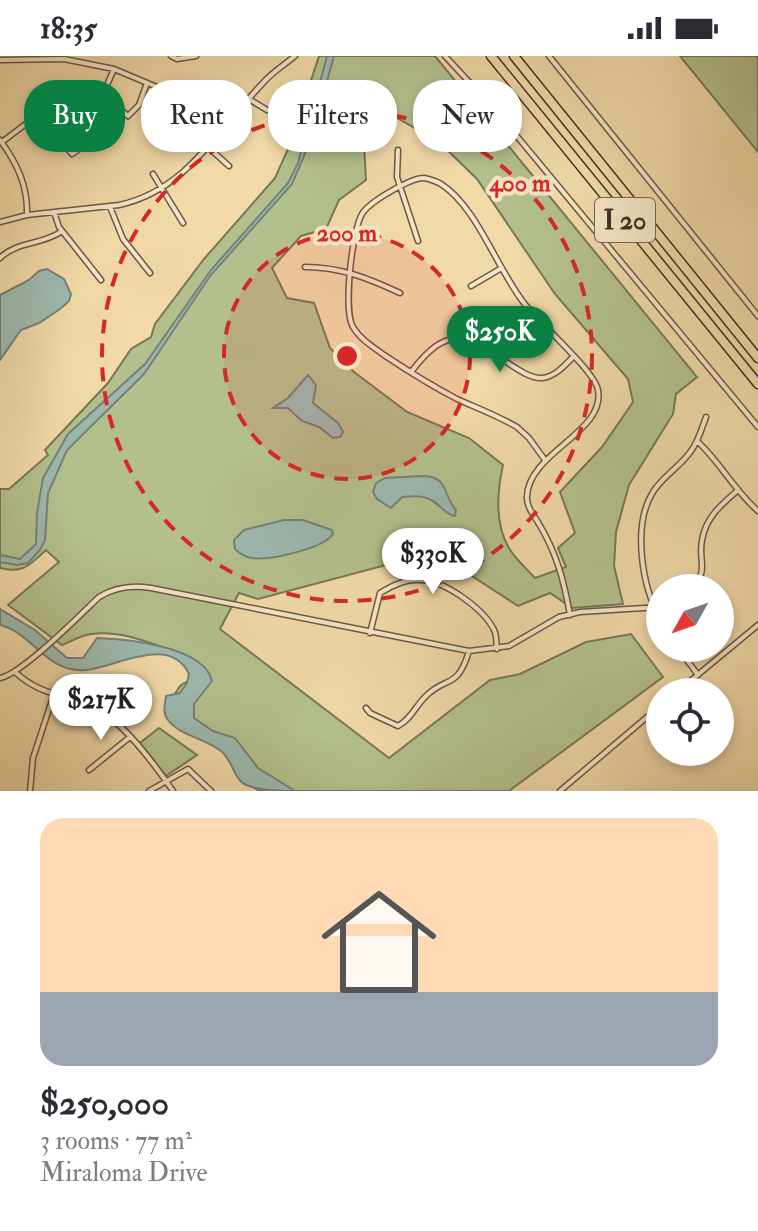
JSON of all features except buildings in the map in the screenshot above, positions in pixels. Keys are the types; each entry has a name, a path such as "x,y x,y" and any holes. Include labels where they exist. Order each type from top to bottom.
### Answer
{"highway":[{"name":"I 20","path":"491,56 758,384"},
{"name":"I 20","path":"514,56 758,358"},
{"path":"733,327 742,331 758,351"}],"street":[{"path":"171,56 177,59 196,56"},
{"path":"252,96 269,76 295,56"},
{"path":"445,56 496,111 758,427"},
{"path":"549,56 758,316"},
{"path":"0,60 64,59 114,69 141,80"},
{"path":"114,69 103,94 128,116 141,100"},
{"path":"252,101 267,110"},
{"path":"24,125 1,141 27,189 27,215"},
{"path":"398,150 397,177 418,241"},
{"path":"0,222 27,215 133,202 175,181 203,152"},
{"path":"214,152 229,166"},
{"path":"153,174 183,223"},
{"path":"545,460 517,427 411,372 370,345 354,329 348,314 350,272 360,217 368,206 400,187 423,178 439,182 467,212 524,303 596,384 598,404 587,422 545,460 528,491 527,503 558,560 570,615"},
{"path":"110,207 123,239 150,273"},
{"path":"54,212 56,223 101,280"},
{"path":"0,258 10,249 48,239 62,231"},
{"path":"305,267 350,272 400,293"},
{"path":"471,286 501,269"},
{"path":"411,372 431,347 451,339 477,345 520,370 542,378 554,374 573,357"},
{"path":"646,581 642,524 653,492 692,451 706,417"},
{"path":"697,441 714,456 738,490 758,511"},
{"path":"701,574 702,538 709,518 738,490"},
{"path":"370,633 380,593 410,581 427,580 452,590 482,616 494,630 497,649"},
{"path":"0,678 15,672 34,658 104,594 139,586 469,651 497,649 518,642 559,617 580,612 646,608"},
{"path":"694,678 758,625"},
{"path":"366,708 398,726 405,722 425,696 462,672 469,651"},
{"path":"688,662 698,675"},
{"path":"15,672 33,687 97,708 115,721 173,791"},
{"path":"30,791 33,758 54,694"},
{"path":"560,791 646,718"},
{"path":"89,770 130,737"},
{"path":"149,791 188,769 211,791"}],"green space":[{"path":"319,56 435,56 455,80 413,80 413,127 397,118 397,80 311,80"},
{"path":"680,56 758,56 758,152"},
{"path":"287,152 364,152 366,180 339,200 326,229 301,236 272,268 287,298 314,303 330,348 354,372 407,412 469,438 503,465 498,497 501,528 512,552 535,578 566,567 558,548 575,533 560,492 602,447 633,402 628,379 555,294 477,179 449,152 513,152 697,377 676,394 673,414 629,485 616,532 614,566 623,604 572,608 550,593 518,606 435,552 258,599 239,593 220,629 389,758 490,680 520,674 586,642 631,634 646,654 646,662 652,662 663,677 646,678 646,690 509,791 259,791 237,774 238,768 203,728 171,700 180,686 191,679 184,655 139,639 104,633 77,638 62,645 8,605 59,562 46,550 26,567 15,570 0,568 0,489 9,489 48,455 45,450 108,383 131,349 151,337 155,324 204,259 275,178"},
{"path":"159,728 197,755 166,776 140,743"}],"water":[{"path":"327,56 334,56 327,80 320,80"},
{"path":"301,152 306,152 292,184 210,276 144,374 67,450 48,493 45,540 40,550 28,563 0,562 0,555 20,559 36,544 43,478 68,434 145,364 211,270 288,183"},
{"path":"47,269 64,279 71,294 69,301 39,323 21,330 0,360 0,295"},
{"path":"308,375 316,385 313,403 338,423 343,432 340,437 333,438 319,427 302,421 288,408 273,408 288,398"},
{"path":"422,476 441,483 456,510 455,516 421,497 402,497 391,508 377,499 373,492 376,483 385,478"},
{"path":"284,520 303,520 332,530 333,534 308,549 271,557 249,558 235,549 234,540 244,530"},
{"path":"0,609 35,630 67,658 83,658 97,638 162,647 195,660 206,669 212,681 194,704 194,718 213,731 235,738 258,768 295,791 264,790 246,785 221,751 179,730 168,720 164,711 166,696 180,693 189,674 180,662 156,654 99,668 72,670 50,660 12,629 0,625"}]}
